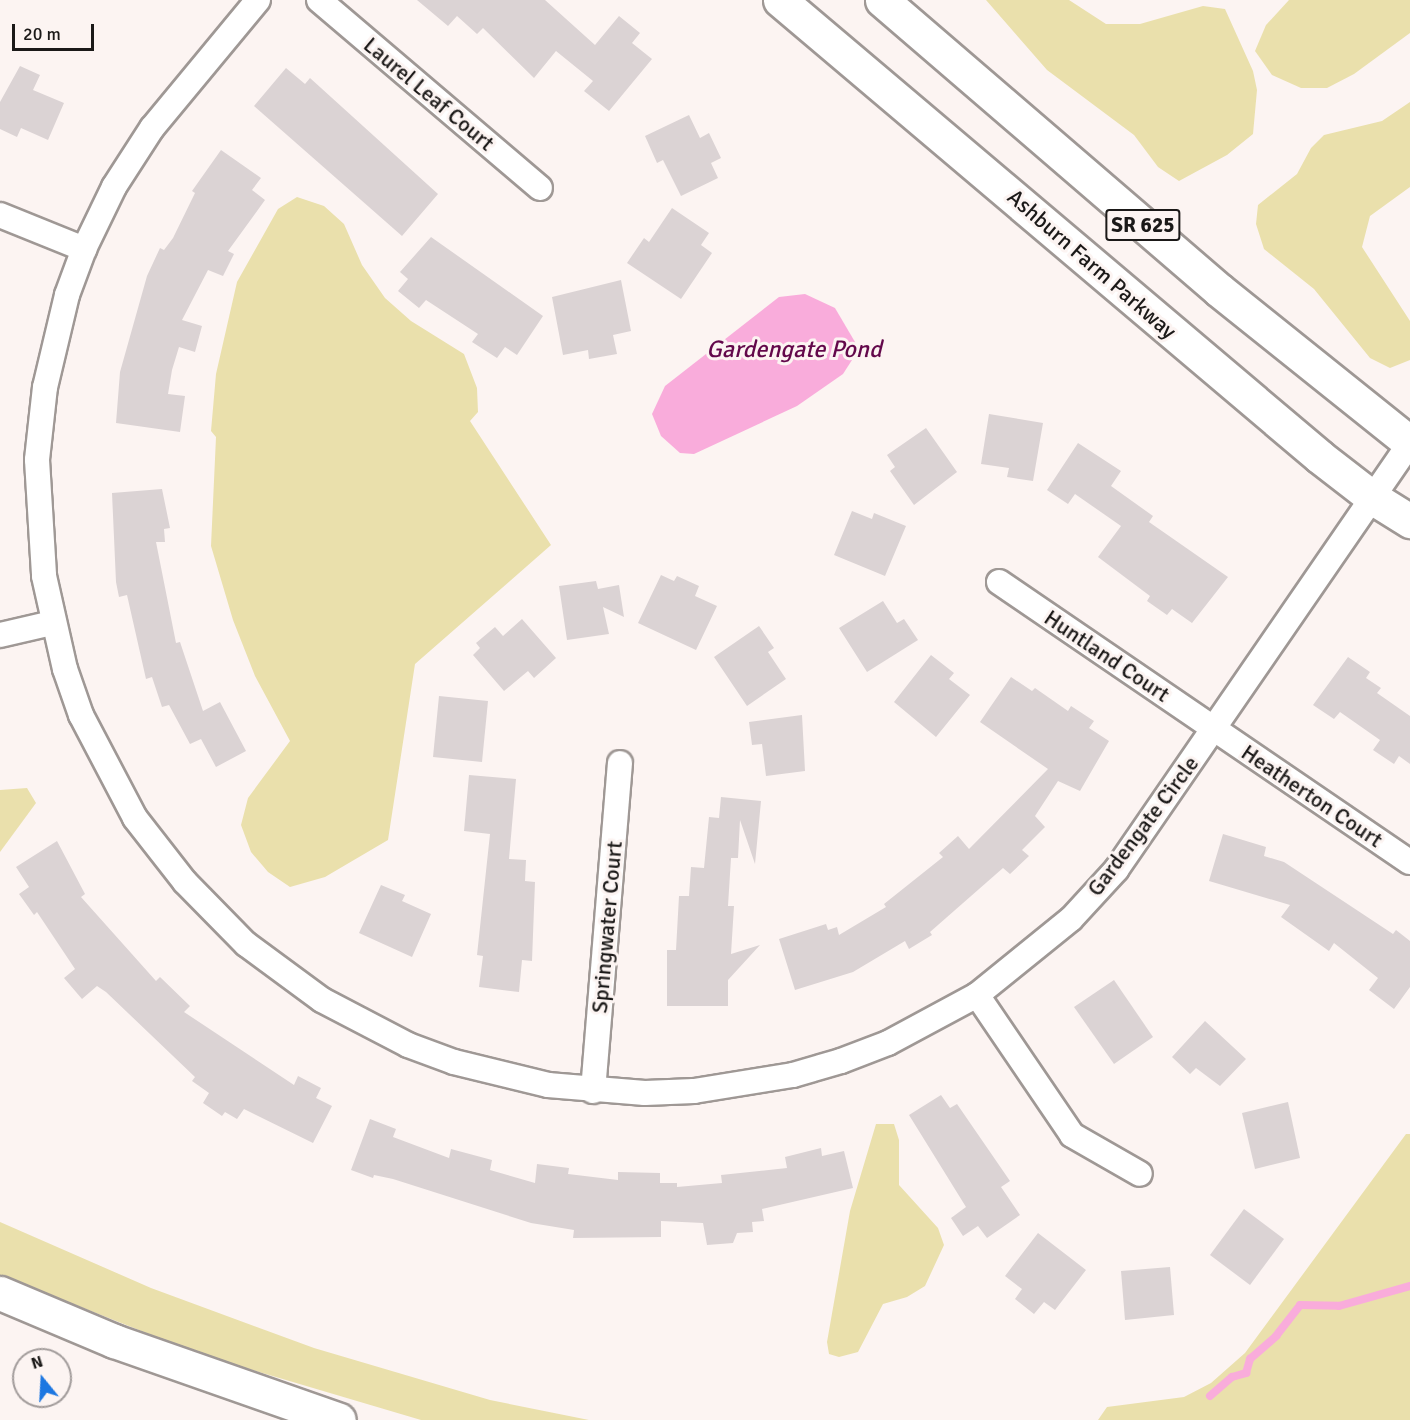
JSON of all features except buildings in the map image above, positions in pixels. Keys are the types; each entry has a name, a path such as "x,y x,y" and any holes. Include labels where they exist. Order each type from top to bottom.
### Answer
{"main road":[{"name":"Ashburn Farm Parkway","path":"780,0 1372,498 1410,521"},
{"name":"SR 625","path":"882,0 1219,290 1410,443"},
{"path":"0,1293 114,1341 339,1420"}],"street":[{"name":"Gardengate Circle","path":"258,0 152,128 114,187 84,249 54,341 37,459 38,529 52,623 81,716 135,818 185,882 246,944 322,1000 408,1045 500,1076 593,1091 694,1091 793,1075 888,1042 976,995 1071,919 1116,870 1215,730 1410,443"},
{"name":"Laurel Leaf Court","path":"319,0 540,188"},
{"path":"0,215 84,249"},
{"name":"Huntland Court","path":"999,582 1215,730"},
{"path":"0,635 52,623"},
{"name":"Heatherton Court","path":"1215,730 1410,862"},
{"name":"Springwater Court","path":"593,1091 620,763"},
{"path":"976,995 1072,1135 1140,1173"}],"shaded area":[{"path":"986,0 1069,0 1106,24 1140,24 1203,6 1225,9 1253,71 1257,90 1253,134 1227,155 1179,181 1158,167 1134,135 1047,70"},
{"path":"1289,0 1410,0 1410,33 1354,74 1327,88 1301,88 1272,75 1255,51 1266,25"},
{"path":"1410,102 1410,187 1370,216 1362,247 1410,321 1410,360 1390,368 1370,358 1314,289 1264,249 1256,224 1258,205 1297,174 1311,148 1324,135 1382,121"},
{"path":"297,197 324,206 344,224 362,265 385,298 411,321 464,354 477,388 478,412 470,421 551,545 415,664 388,840 325,877 290,887 268,872 251,852 241,825 248,798 290,741 255,676 233,620 211,546 216,437 211,431 216,374 237,282 278,209"},
{"path":"27,788 36,803 0,852 0,790"},
{"path":"876,1124 894,1124 899,1140 899,1185 938,1228 944,1245 925,1286 907,1297 883,1304 858,1352 839,1357 829,1354 827,1342 850,1211"},
{"path":"1406,1134 1410,1134 1410,1420 1098,1420 1107,1407 1184,1397 1211,1383 1245,1353"},
{"path":"0,1222 151,1288 314,1348 490,1400 589,1420 421,1420 202,1355 0,1275"}],"water":[{"name":"Gardengate Pond","path":"805,294 835,308 855,342 852,360 843,374 797,406 694,454 680,453 661,436 652,414 665,386 779,297"}],"waterway":[{"path":"1210,1396 1232,1377 1246,1373 1250,1359 1276,1336 1300,1305 1339,1306 1410,1286"}]}
